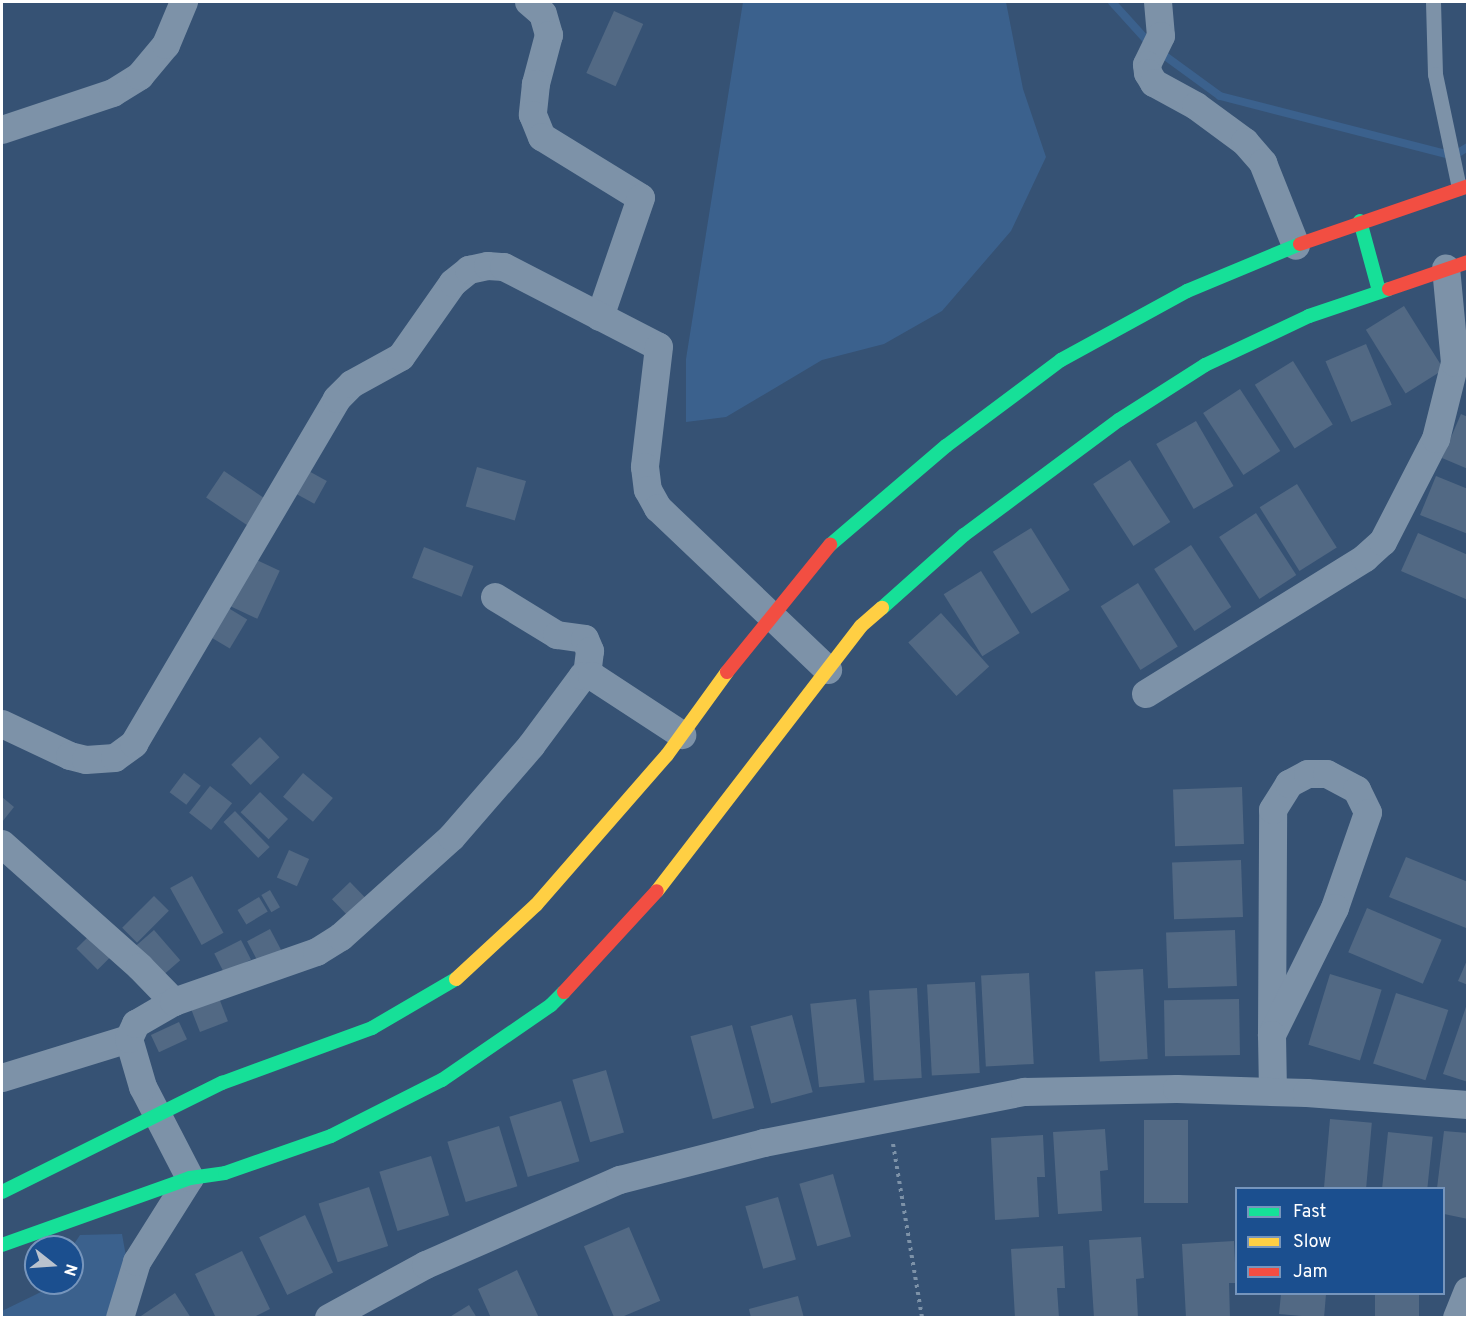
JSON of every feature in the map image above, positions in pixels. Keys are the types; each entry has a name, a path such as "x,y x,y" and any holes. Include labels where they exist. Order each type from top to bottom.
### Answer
{"street":[{"path":"2,130 113,93 140,76 166,45 184,2"},
{"path":"529,2 543,14 549,35 536,84 533,115 542,137 641,198 600,317"},
{"path":"1158,2 1153,54 1154,83 1196,106 1245,142 1263,163 1296,246"},
{"path":"2,1192 222,1083 372,1028 455,980 536,905 682,735 771,615 825,549 946,446 1061,360 1187,291 1360,221 1463,187"},
{"path":"1360,221 1379,291"},
{"path":"2,1245 190,1178 225,1173 331,1136 442,1080 551,1005 653,897 861,626 964,535 1119,420 1205,365 1309,316 1457,265 1455,363 1436,439 1383,542 1365,558 1146,694"},
{"path":"2,724 70,756 86,760 115,758 134,744 337,399 352,384 401,357 453,283 469,270 504,267 660,346 645,467 648,490 658,508 828,670"},
{"path":"190,1178 156,1114 136,1063 136,1024 174,1002 317,952 341,937 452,837 531,746 578,681 587,675 590,651 585,639 557,635 495,597"},
{"path":"587,675 682,735"},
{"path":"1272,1035 1335,908 1368,813 1357,790 1327,774 1308,774 1289,784 1272,810 1272,1035 1273,1092"},
{"path":"2,844 140,967 174,1002"},
{"path":"2,1078 136,1063"},
{"path":"329,1317 426,1265 620,1180 764,1143 1026,1092 1273,1092 1467,1105"},
{"path":"120,1317 137,1262 190,1178"},
{"path":"1456,1317 1467,1291"}],"lane":[{"path":"1433,2 1435,74 1463,187"}],"path":[{"path":"889,1120 922,1317"}],"water":[{"path":"743,2 1006,2 1023,89 1046,157 1011,231 942,311 884,344 822,360 726,417 686,422 686,359"},
{"path":"122,1234 129,1273 111,1317 2,1318 2,1311 35,1295 84,1295 84,1235 80,1235"}],"building":[{"path":"614,11 643,24 616,86 586,73"},
{"path":"1404,306 1444,370 1406,393 1366,330"},
{"path":"1366,344 1392,405 1351,422 1325,361"},
{"path":"1293,361 1333,425 1295,448 1255,385"},
{"path":"1240,389 1280,451 1243,475 1203,413"},
{"path":"1461,414 1468,417 1468,469 1442,458"},
{"path":"1196,421 1234,486 1194,509 1156,444"},
{"path":"1130,460 1170,522 1133,546 1093,484"},
{"path":"477,467 526,481 515,520 466,506"},
{"path":"305,469 327,481 314,504 292,492"},
{"path":"224,471 265,499 248,525 206,498"},
{"path":"1436,476 1468,489 1468,534 1420,515"},
{"path":"1297,484 1337,548 1299,571 1260,507"},
{"path":"1256,513 1296,575 1259,599 1219,537"},
{"path":"1031,528 1070,590 1032,614 993,552"},
{"path":"1418,533 1468,555 1468,600 1401,571"},
{"path":"1191,545 1231,607 1194,631 1154,569"},
{"path":"424,547 473,566 462,597 412,578"},
{"path":"248,556 280,571 257,619 226,604"},
{"path":"981,571 1020,633 982,656 944,594"},
{"path":"1138,583 1178,647 1140,670 1101,606"},
{"path":"225,606 247,619 230,649 207,635"},
{"path":"941,613 989,667 956,696 908,642"},
{"path":"260,737 279,757 251,785 231,765"},
{"path":"184,773 201,786 186,805 170,792"},
{"path":"303,773 333,798 313,822 283,797"},
{"path":"210,786 232,803 211,830 189,813"},
{"path":"1242,787 1244,844 1175,846 1173,789"},
{"path":"260,792 288,819 269,839 241,812"},
{"path":"2,797 14,807 2,822"},
{"path":"235,811 270,847 258,858 223,822"},
{"path":"289,850 309,859 297,886 277,877"},
{"path":"1406,857 1468,882 1466,928 1389,897"},
{"path":"1241,860 1243,917 1174,919 1172,862"},
{"path":"192,876 224,933 202,945 170,888"},
{"path":"350,882 370,903 352,920 332,899"},
{"path":"270,890 280,907 271,912 261,895"},
{"path":"154,896 169,911 137,943 122,928"},
{"path":"259,897 268,912 246,924 238,910"},
{"path":"1367,908 1442,940 1423,984 1348,952"},
{"path":"270,929 281,950 258,962 247,941"},
{"path":"154,930 180,960 160,978 134,948"},
{"path":"1235,930 1237,986 1168,988 1166,932"},
{"path":"92,933 113,954 98,970 76,949"},
{"path":"241,940 251,960 224,973 214,954"},
{"path":"1468,958 1468,985 1458,981"},
{"path":"1143,969 1148,1059 1100,1061 1095,972"},
{"path":"1029,973 1034,1064 986,1066 981,976"},
{"path":"1330,974 1382,990 1360,1061 1308,1045"},
{"path":"975,982 980,1073 932,1075 927,985"},
{"path":"917,988 922,1078 874,1080 869,991"},
{"path":"1396,993 1448,1010 1425,1080 1373,1063"},
{"path":"219,998 228,1021 200,1032 191,1009"},
{"path":"856,999 865,1083 819,1087 810,1004"},
{"path":"1239,999 1240,1055 1165,1056 1164,1000"},
{"path":"1468,1001 1468,1082 1443,1074"},
{"path":"792,1015 813,1092 771,1103 750,1026"},
{"path":"179,1022 187,1039 159,1052 151,1035"},
{"path":"732,1025 754,1108 713,1119 690,1036"},
{"path":"606,1070 624,1132 590,1142 572,1080"},
{"path":"561,1101 579,1161 528,1177 509,1117"},
{"path":"1330,1119 1372,1123 1366,1187 1324,1187"},
{"path":"1144,1120 1188,1120 1188,1203 1144,1203"},
{"path":"499,1126 517,1186 466,1202 447,1142"},
{"path":"1105,1129 1108,1170 1100,1171 1102,1211 1058,1214 1053,1132"},
{"path":"1444,1131 1468,1133 1468,1219 1445,1214 1445,1187 1437,1187"},
{"path":"1388,1132 1433,1137 1427,1187 1382,1187"},
{"path":"1043,1135 1045,1177 1037,1177 1039,1217 995,1220 991,1138"},
{"path":"431,1156 449,1215 397,1231 379,1172"},
{"path":"833,1174 851,1236 817,1246 799,1184"},
{"path":"369,1187 388,1246 338,1262 319,1203"},
{"path":"778,1197 796,1259 763,1269 745,1206"},
{"path":"305,1215 333,1273 287,1295 259,1237"},
{"path":"629,1227 660,1301 614,1318 584,1246"},
{"path":"1141,1237 1144,1278 1136,1279 1138,1318 1094,1318 1089,1240"},
{"path":"1234,1241 1235,1283 1229,1283 1230,1318 1186,1318 1182,1244"},
{"path":"1063,1246 1065,1288 1057,1288 1059,1318 1015,1318 1011,1249"},
{"path":"242,1251 270,1309 252,1318 216,1318 195,1274"},
{"path":"517,1270 539,1318 491,1318 478,1289"},
{"path":"175,1293 191,1318 138,1318"},
{"path":"1281,1295 1326,1295 1324,1318 1279,1314"},
{"path":"1375,1295 1419,1295 1419,1318 1375,1318"},
{"path":"798,1296 804,1318 751,1318 749,1309"},
{"path":"469,1305 477,1318 448,1318"}],"waterway":[{"path":"1112,2 1151,45"},
{"path":"1161,53 1220,96 1453,156 1468,147"}],"traffic: fast":[{"path":"1360,221 1379,291"},
{"path":"830,545 946,446 1061,360 1187,291 1300,244"},
{"path":"882,608 964,535 1119,420 1205,365 1309,316 1389,289"},
{"path":"2,1192 222,1083 372,1028 456,979"},
{"path":"2,1245 190,1178 225,1173 331,1136 442,1080 551,1005 564,992"}],"traffic: slow":[{"path":"657,891 861,626 882,608"},
{"path":"456,979 536,905 667,755 727,672"}],"traffic: jam":[{"path":"1300,244 1468,186"},
{"path":"1389,289 1468,262"},
{"path":"727,672 830,545"},
{"path":"564,992 657,891"}]}
